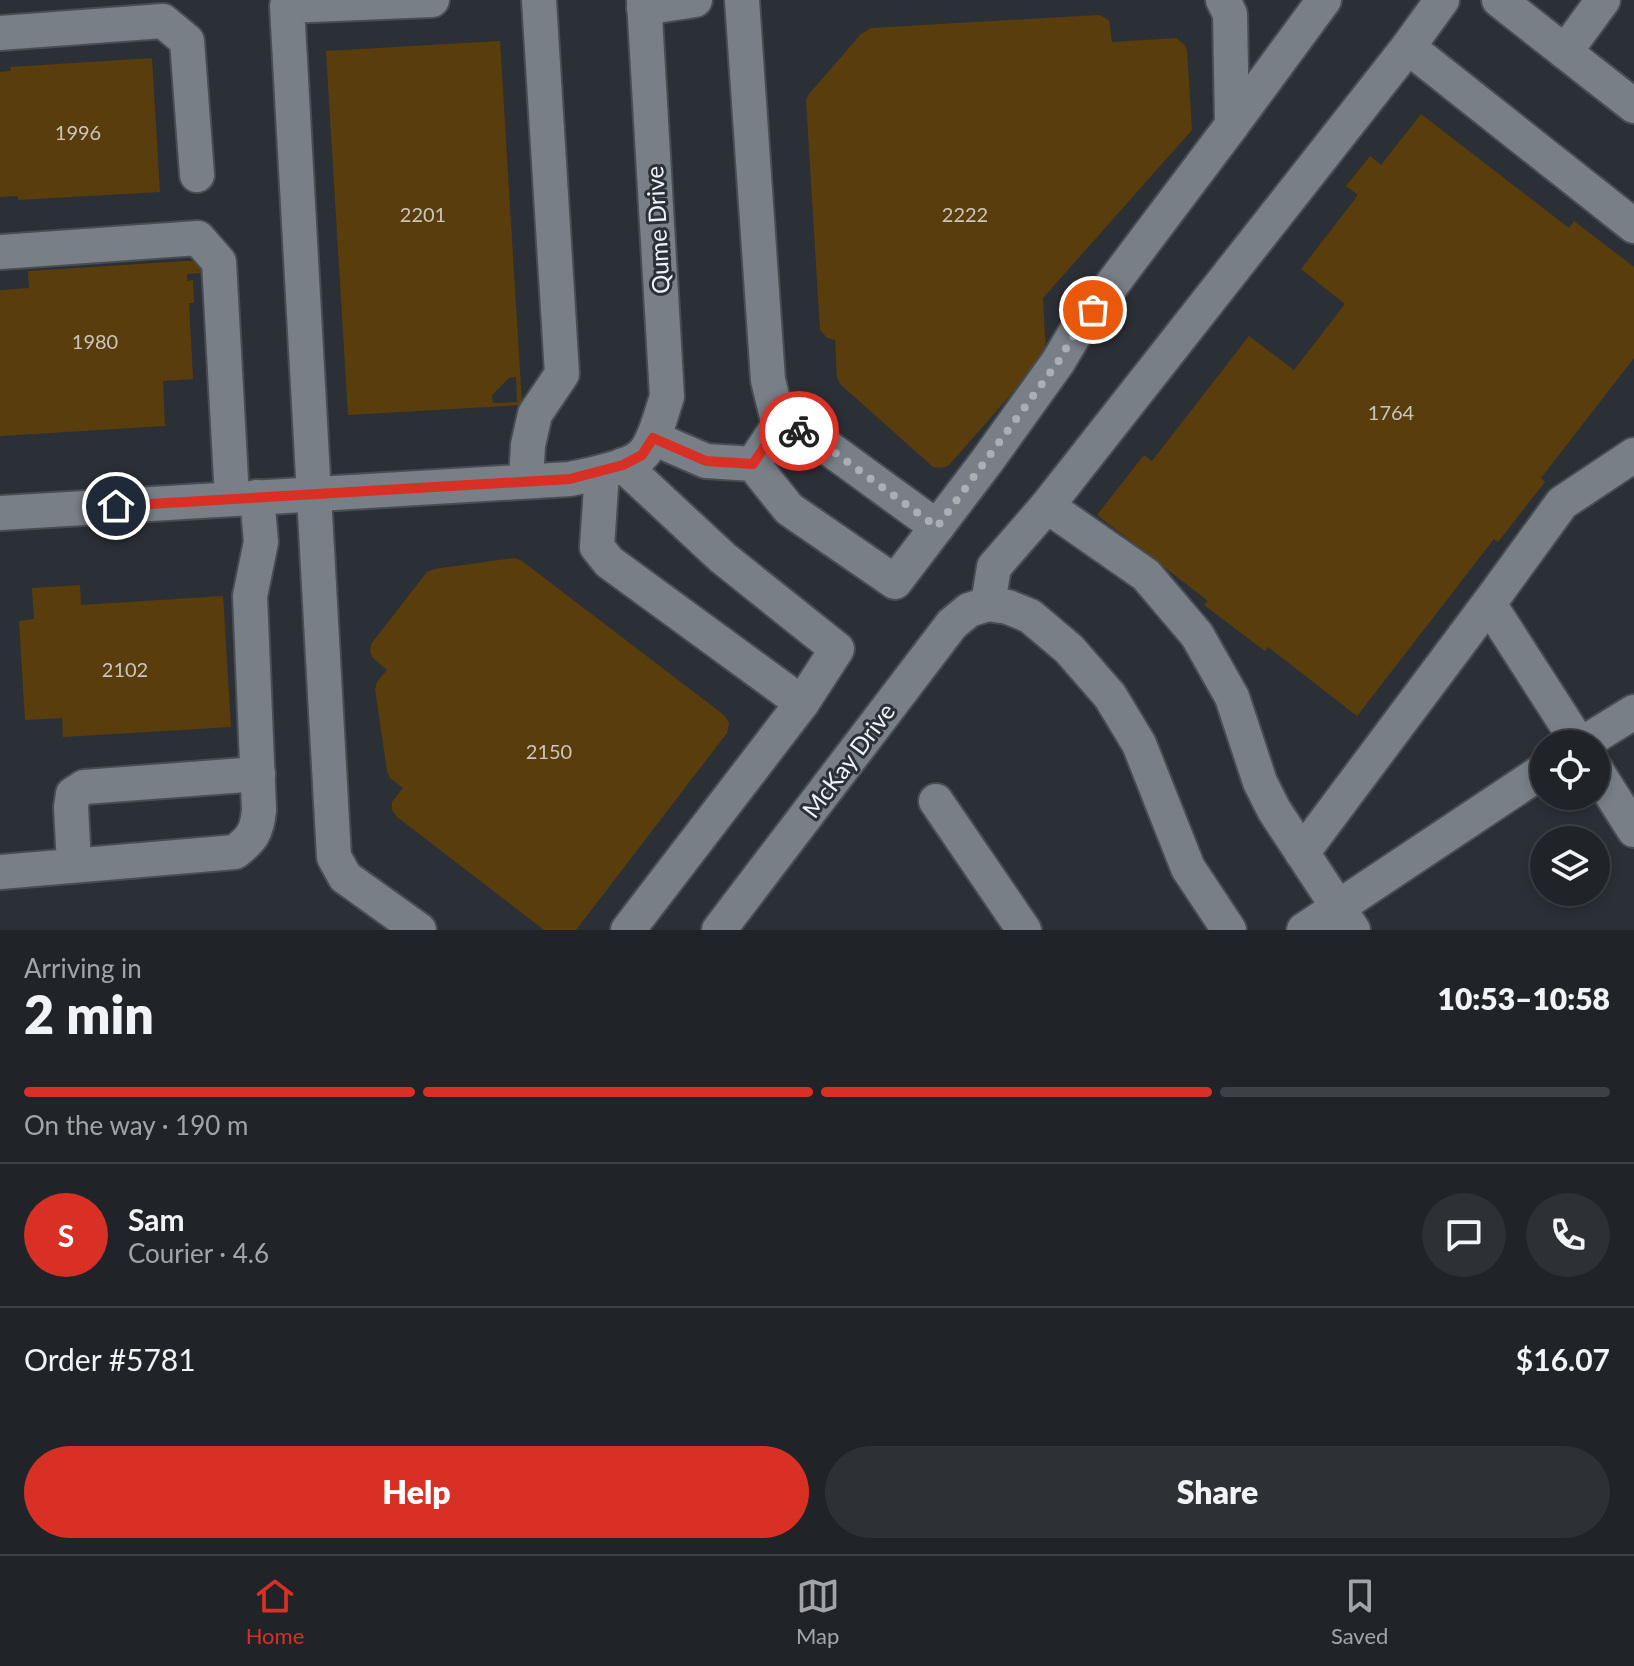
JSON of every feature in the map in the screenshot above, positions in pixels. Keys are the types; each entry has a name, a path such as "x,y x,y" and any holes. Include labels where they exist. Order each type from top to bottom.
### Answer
{"street":[{"path":"419,930 345,877 334,857 287,6 432,0"},
{"path":"526,481 528,445 535,414 562,374 539,0"},
{"path":"644,4 695,0"},
{"path":"742,0 768,380 779,425 753,464"},
{"path":"1223,0 1230,14 1232,125"},
{"path":"0,513 570,479 630,457 753,464 789,509 895,582 1058,362 1074,335 1324,0"},
{"path":"1229,930 1188,868 1139,744 1110,696 1069,649 1030,616 1008,607 988,604 994,567 1047,506 1442,0"},
{"path":"1499,0 1634,106"},
{"path":"1565,52 1603,0"},
{"name":"Qume Drive","path":"644,4 667,397 630,457 597,547 609,562 802,703"},
{"path":"0,33 163,21 187,41 197,175"},
{"path":"1408,47 1634,226"},
{"path":"0,252 198,238 219,262 245,497 261,542 250,596 258,774 258,822 251,840 235,852 0,872"},
{"path":"779,425 812,436 937,527"},
{"path":"1302,853 1562,503 1634,455"},
{"path":"628,930 802,703 837,649 723,558 630,457"},
{"path":"1047,506 1146,575 1197,635 1232,697 1260,782 1274,810 1346,919"},
{"name":"McKay Drive","path":"719,930 952,624 969,610 988,604"},
{"path":"1489,604 1572,730"},
{"path":"1604,730 1634,712"},
{"path":"74,865 71,807 73,794 84,787 258,774"},
{"path":"1304,930 1346,919 1530,781"},
{"path":"1610,792 1634,830"},
{"path":"936,801 1024,930"}],"building":[{"path":"1098,15 1109,21 1112,42 1176,38 1184,44 1187,50 1192,130 1043,298 1046,355 949,465 933,467 840,384 835,340 827,338 820,330 806,100 861,34 871,28"},
{"path":"500,41 522,405 348,415 326,51","holes":["516,377 517,402 493,403 492,395 509,378"]},
{"path":"152,58 160,192 18,200 18,196 0,197 0,72 11,71 10,67"},
{"path":"1421,114 1569,228 1574,221 1634,267 1634,358 1541,478 1545,482 1498,542 1494,539 1357,716 1268,647 1265,651 1204,605 1208,601 1097,515 1144,455 1152,461 1249,336 1294,370 1345,304 1301,269 1358,195 1346,186 1370,156 1381,165"},
{"path":"210,261 211,272 187,274 187,281 193,280 194,303 189,303 193,379 163,381 165,426 0,436 0,290 29,288 28,271"},
{"path":"514,558 724,715 729,723 727,733 576,930 544,930 392,810 392,802 403,788 390,778 387,771 375,689 387,670 372,657 371,644 427,572"},
{"path":"80,585 81,605 223,596 231,727 63,737 62,718 25,720 19,621 34,619 32,588"}],"way so far":[{"path":"799,431 812,436 937,527 1093,310"}],"route":[{"path":"116,506 570,479 623,465 642,455 653,438 706,461 753,464 779,425 799,431"}]}
